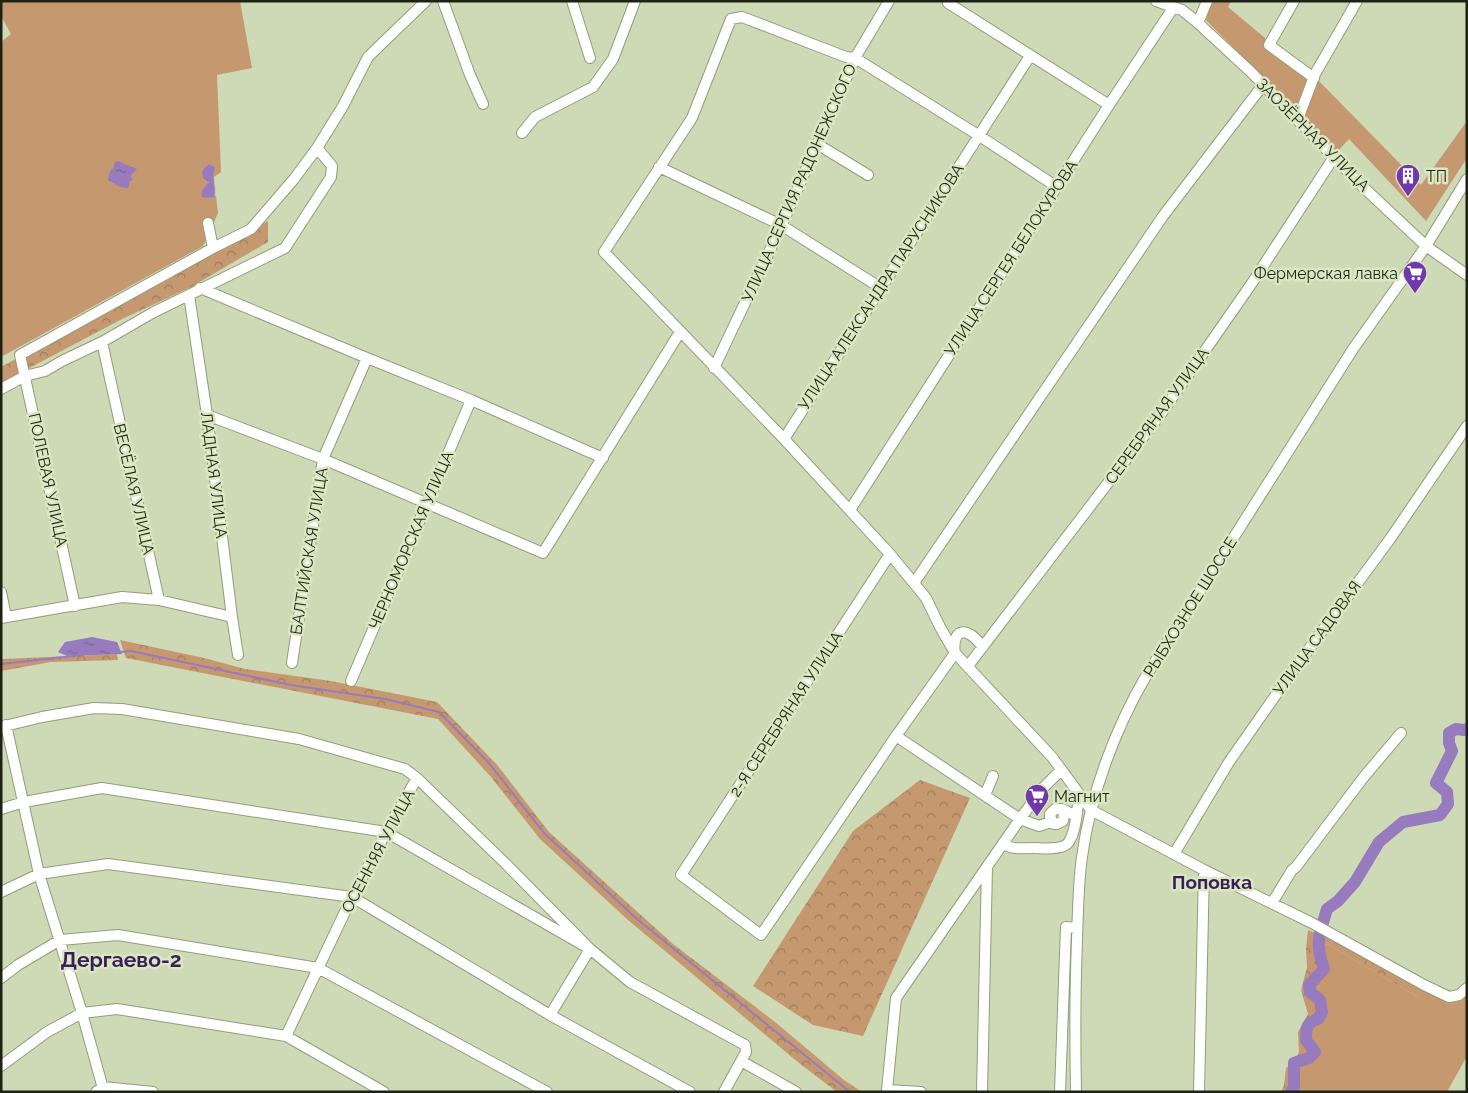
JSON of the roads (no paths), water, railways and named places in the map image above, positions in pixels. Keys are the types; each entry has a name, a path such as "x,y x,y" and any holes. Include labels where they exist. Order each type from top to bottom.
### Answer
{"street":[{"path":"208,223 214,248 251,229 294,179 317,148 344,106 368,57 426,1"},
{"path":"443,1 470,75 483,104"},
{"path":"572,1 590,58"},
{"path":"522,133 535,117 594,88 613,59 635,1"},
{"name":"УЛИЦА СЕРГИЯ РАДОНЕЖСКОГО","path":"714,368 781,225 855,58 890,1"},
{"name":"ЗАОЗЁРНАЯ УЛИЦА","path":"1156,1 1182,10 1198,23 1426,246 1467,275"},
{"path":"1198,23 1206,1"},
{"path":"1294,1 1269,45 1314,78"},
{"path":"1298,119 1314,78 1357,1"},
{"path":"948,3 1109,105"},
{"name":"УЛИЦА СЕРГЕЯ БЕЛОКУРОВА","path":"850,510 1173,8"},
{"path":"1057,187 855,58 846,57 742,17 731,19 692,118 604,252 784,439 890,554 926,598 940,628 955,653 1052,757 1091,810 1204,870 1312,923 1449,997 1459,995 1467,988"},
{"path":"978,136 1030,56"},
{"path":"914,583 1163,216 1263,85"},
{"name":"УЛИЦА АЛЕКСАНДРА ПАРУСНИКОВА","path":"784,439 978,136"},
{"path":"817,144 868,175"},
{"path":"1,389 25,376 45,372 62,361 102,342 200,288 285,248 331,177 332,166 317,148"},
{"name":"СЕРЕБРЯНАЯ УЛИЦА","path":"968,666 1163,411 1252,283 1334,157"},
{"path":"659,167 781,225 881,288"},
{"name":"РЫБХОЗНОЕ ШОССЕ","path":"1076,1092 1074,1021 1077,928 1082,858 1097,789 1120,726 1146,676 1353,349 1426,246 1467,179"},
{"name":"ПОЛЕВАЯ УЛИЦА","path":"75,606 20,355 214,248"},
{"path":"200,288 471,400 603,458"},
{"name":"ЛАДНАЯ УЛИЦА","path":"189,295 207,414 238,655"},
{"path":"207,414 323,459 543,553 680,332"},
{"name":"ВЕСЁЛАЯ УЛИЦА","path":"102,342 159,600"},
{"name":"БАЛТИЙСКАЯ УЛИЦА","path":"292,663 323,459 367,358"},
{"name":"ЧЕРНОМОРСКАЯ УЛИЦА","path":"352,680 471,400"},
{"name":"УЛИЦА САДОВАЯ","path":"1174,854 1240,746 1288,676 1390,539 1467,426"},
{"name":"2-Я СЕРЕБРЯНАЯ УЛИЦА","path":"890,554 681,875 761,935 896,736"},
{"path":"1,592 4,618 122,597 159,600 232,617"},
{"path":"983,647 965,633 956,638 954,641 955,653 896,736 1020,819 1034,826 1051,822 1052,811 1058,808 1076,816"},
{"name":"ОСЕННЯЯ УЛИЦА","path":"4,726 94,708 122,709 299,739 405,769 417,778 352,897 286,1036"},
{"path":"4,726 24,802 39,874 82,1013 101,1090 153,1092"},
{"path":"1272,903 1292,870 1296,868 1363,778 1401,733"},
{"path":"921,1092 888,1090 896,998 1020,819 1043,788 1061,770"},
{"path":"985,795 993,776"},
{"path":"417,778 590,949 630,982 745,1045 746,1052 742,1061 724,1092"},
{"path":"1,808 102,788 386,832 590,949"},
{"path":"1003,843 1011,848 1063,846 1073,836 1080,796"},
{"path":"1,892 39,874 108,864 352,897 550,1015 690,1092"},
{"path":"982,1092 987,866"},
{"path":"1199,1092 1204,870"},
{"path":"1060,1092 1066,927 1077,928"},
{"path":"1,978 18,965 60,940 118,936 318,968 548,1092"},
{"path":"550,1015 590,949"},
{"path":"1,1066 47,1032 82,1013 117,1009 286,1036 384,1092"},
{"path":"742,1061 796,1092"}],"water":[{"path":"118,161 137,169 132,174 133,180 130,181 128,188 120,187 108,180 110,171 113,169 115,162"},
{"path":"209,164 215,167 214,198 202,197 203,190 209,182 203,178 202,172"},
{"path":"92,637 117,642 122,654 67,656 58,652 65,642"}],"waterway":[{"path":"120,652 131,651 291,685 385,699 439,712 488,762 544,833 637,919 850,1092"},
{"path":"1,664 83,655"},
{"path":"1322,926 1327,909 1338,901 1355,882 1379,842 1403,822 1440,815 1448,804 1447,792 1436,783 1452,751 1449,743 1449,733 1456,729 1467,729"},
{"path":"1291,1092 1294,1087 1294,1063 1309,1058 1315,1052 1306,1040 1306,1036 1309,1024 1318,1019 1322,1012 1320,1000 1310,992 1309,985 1324,969 1319,951 1320,933"}],"place":[{"name":"ТП","path":"1408,197"},
{"name":"Фермерская лавка","path":"1415,294"},
{"name":"Магнит","path":"1037,817"}],"district":[{"name":"Поповка","path":"1212,882"},
{"name":"Дергаево-2","path":"121,959"}]}
